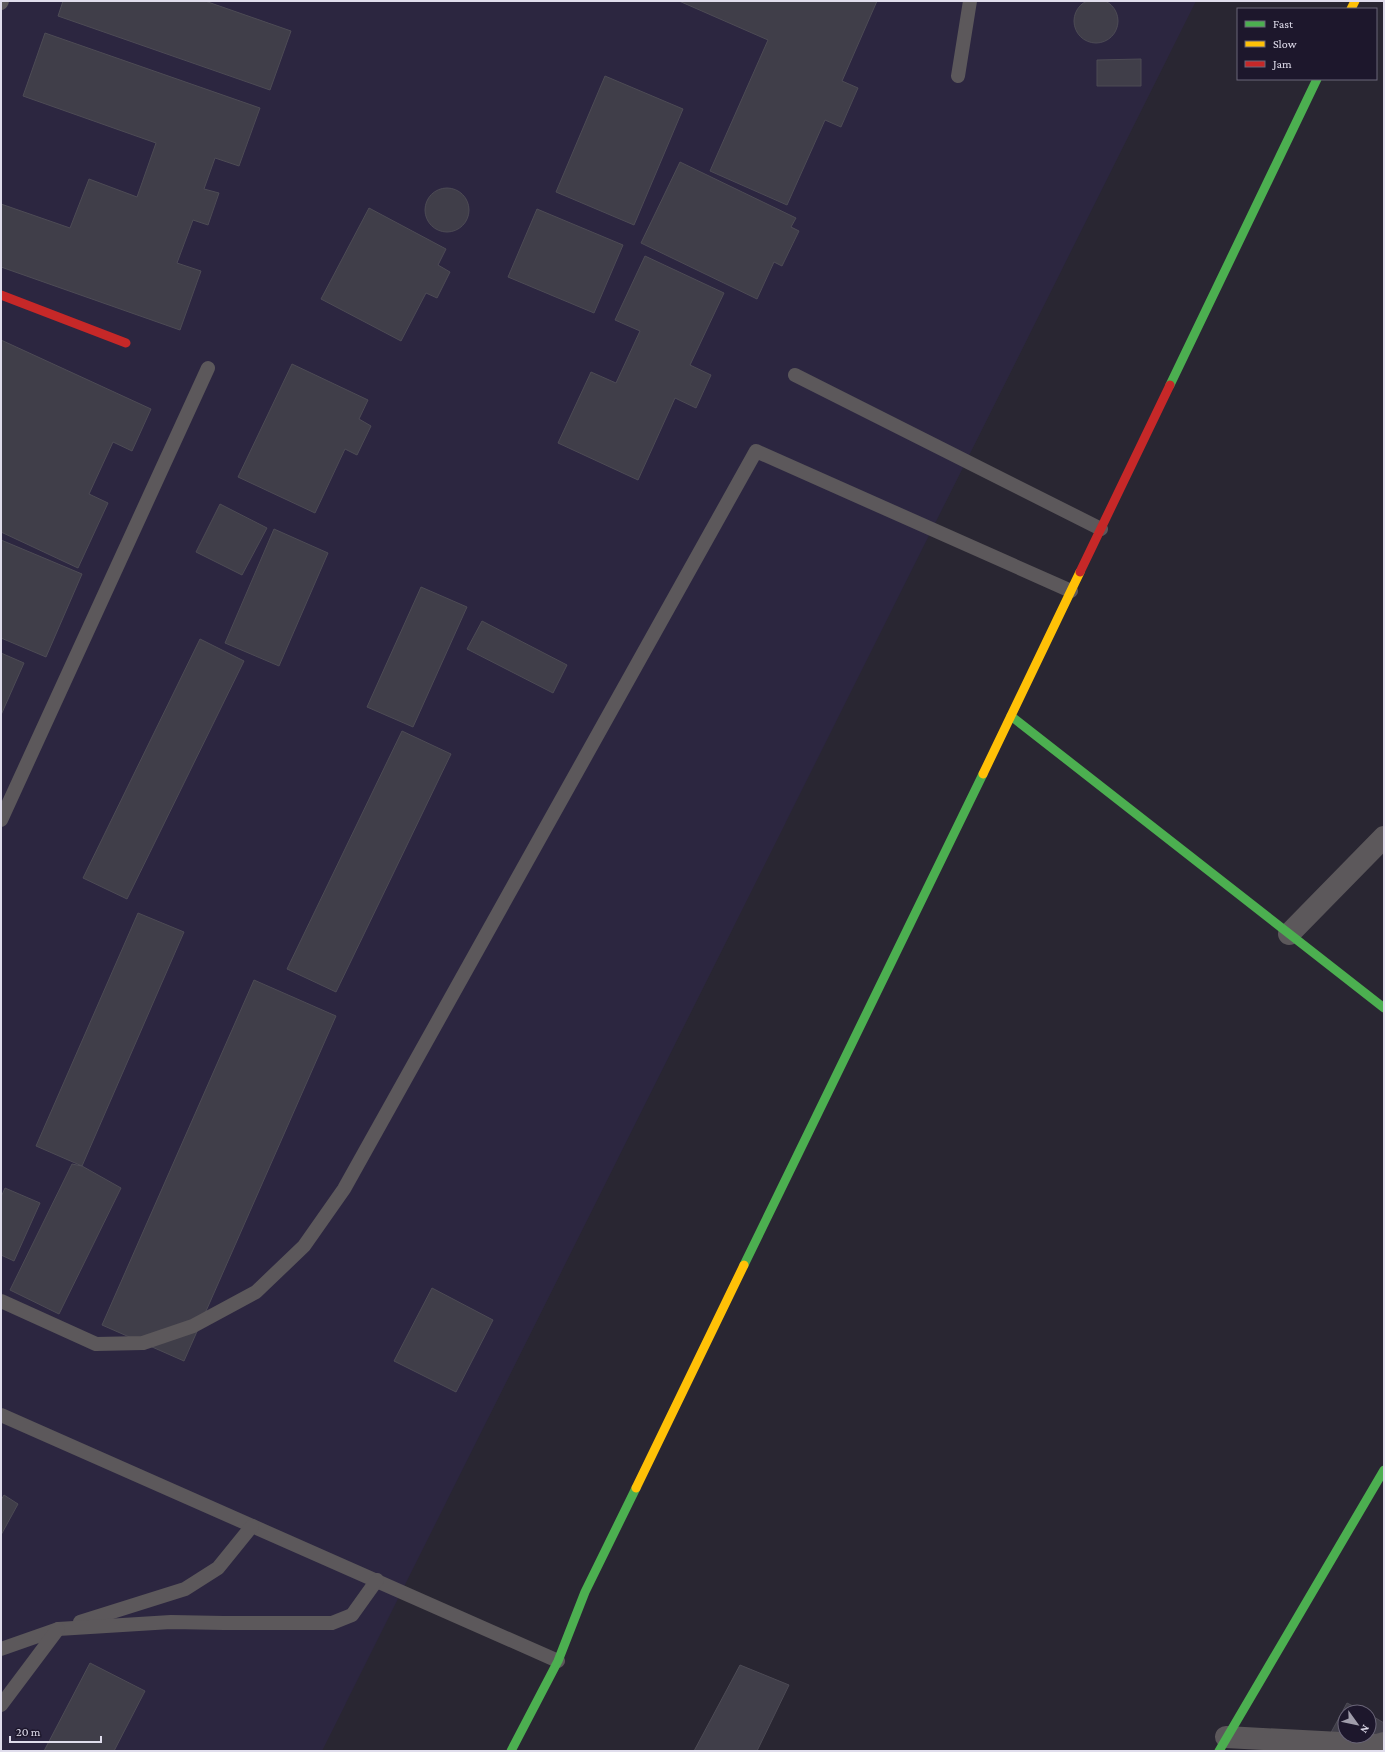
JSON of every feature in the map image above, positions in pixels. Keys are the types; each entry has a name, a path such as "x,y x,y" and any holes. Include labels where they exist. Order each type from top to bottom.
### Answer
{"main road":[{"path":"511,1751 558,1661 585,1592 1011,716 1317,80"},
{"path":"1,295 126,343"},
{"path":"1011,716 1384,1008"},
{"path":"1223,1744 1384,1470"}],"street":[{"path":"1289,934 1384,837"},
{"path":"1223,1744 1378,1745 1384,1743"}],"lane":[{"path":"958,76 970,1"},
{"path":"1,820 208,368"},
{"path":"795,375 1101,529"},
{"path":"1,1301 96,1344 143,1343 193,1326 256,1292 304,1246 344,1189 756,451 1071,591"},
{"path":"1,1415 558,1661"},
{"path":"1,1649 22,1643 58,1629 185,1589 218,1568 252,1526"},
{"path":"1,1705 58,1629 171,1622 332,1623 352,1615 376,1580"}],"shaded area":[{"path":"1,1 1196,1 322,1751 1,1751"}],"building":[{"path":"1096,-1 1108,3 1114,9 1118,21 1114,33 1108,39 1096,43 1084,39 1078,33 1074,21 1078,9 1084,3"},
{"path":"63,1 205,1 291,31 270,90 58,16"},
{"path":"679,1 877,1 842,81 858,88 841,127 825,120 787,205 710,171 768,40"},
{"path":"45,33 260,108 239,166 215,158 204,189 219,193 208,225 193,220 177,263 201,271 180,330 1,267 1,204 70,228 89,179 137,197 156,143 23,96"},
{"path":"1141,59 1141,86 1097,86 1097,60"},
{"path":"605,76 683,109 634,225 556,192"},
{"path":"680,162 796,218 791,227 799,231 782,266 774,262 757,299 641,243"},
{"path":"443,188 451,188 463,194 469,206 469,214 463,226 451,232 443,232 431,226 425,214 425,206 431,194"},
{"path":"369,208 446,249 438,265 450,272 437,298 426,293 401,341 321,299"},
{"path":"537,209 623,245 594,313 508,277"},
{"path":"645,256 724,293 690,365 711,375 696,408 675,398 638,480 558,443 591,372 616,383 640,331 615,320"},
{"path":"1,340 151,409 132,451 113,442 89,494 108,503 78,568 1,532"},
{"path":"292,364 368,400 359,419 371,426 357,455 345,449 315,513 238,477"},
{"path":"220,504 267,528 242,575 196,552"},
{"path":"274,529 328,553 279,666 225,643"},
{"path":"1,540 82,574 46,657 1,638"},
{"path":"421,587 467,607 413,727 367,707"},
{"path":"482,621 567,665 553,693 467,649"},
{"path":"200,639 244,661 127,899 83,878"},
{"path":"1,653 24,663 1,715"},
{"path":"402,731 451,754 336,992 287,969"},
{"path":"138,913 184,932 82,1166 36,1146"},
{"path":"254,980 336,1016 184,1361 102,1325"},
{"path":"72,1164 82,1166 121,1188 59,1314 10,1290"},
{"path":"5,1188 40,1203 14,1261 1,1255 1,1197"},
{"path":"432,1288 493,1320 456,1392 394,1361"},
{"path":"4,1495 18,1504 1,1535 1,1500"},
{"path":"90,1663 145,1691 114,1751 44,1751"},
{"path":"740,1665 789,1685 757,1751 694,1751"},
{"path":"1377,1719 1384,1723 1384,1751 1321,1751 1337,1721 1337,1744 1377,1744"}],"traffic: fast":[{"path":"1170,385 1317,80"},
{"path":"1011,716 1384,1008"},
{"path":"744,1265 983,774"},
{"path":"1219,1751 1384,1470"},
{"path":"511,1751 558,1661 585,1592 636,1488"}],"traffic: slow":[{"path":"1352,8 1355,1"},
{"path":"983,774 1080,572"},
{"path":"636,1488 744,1265"}],"traffic: jam":[{"path":"1,295 126,343"},
{"path":"1080,572 1170,385"}]}
